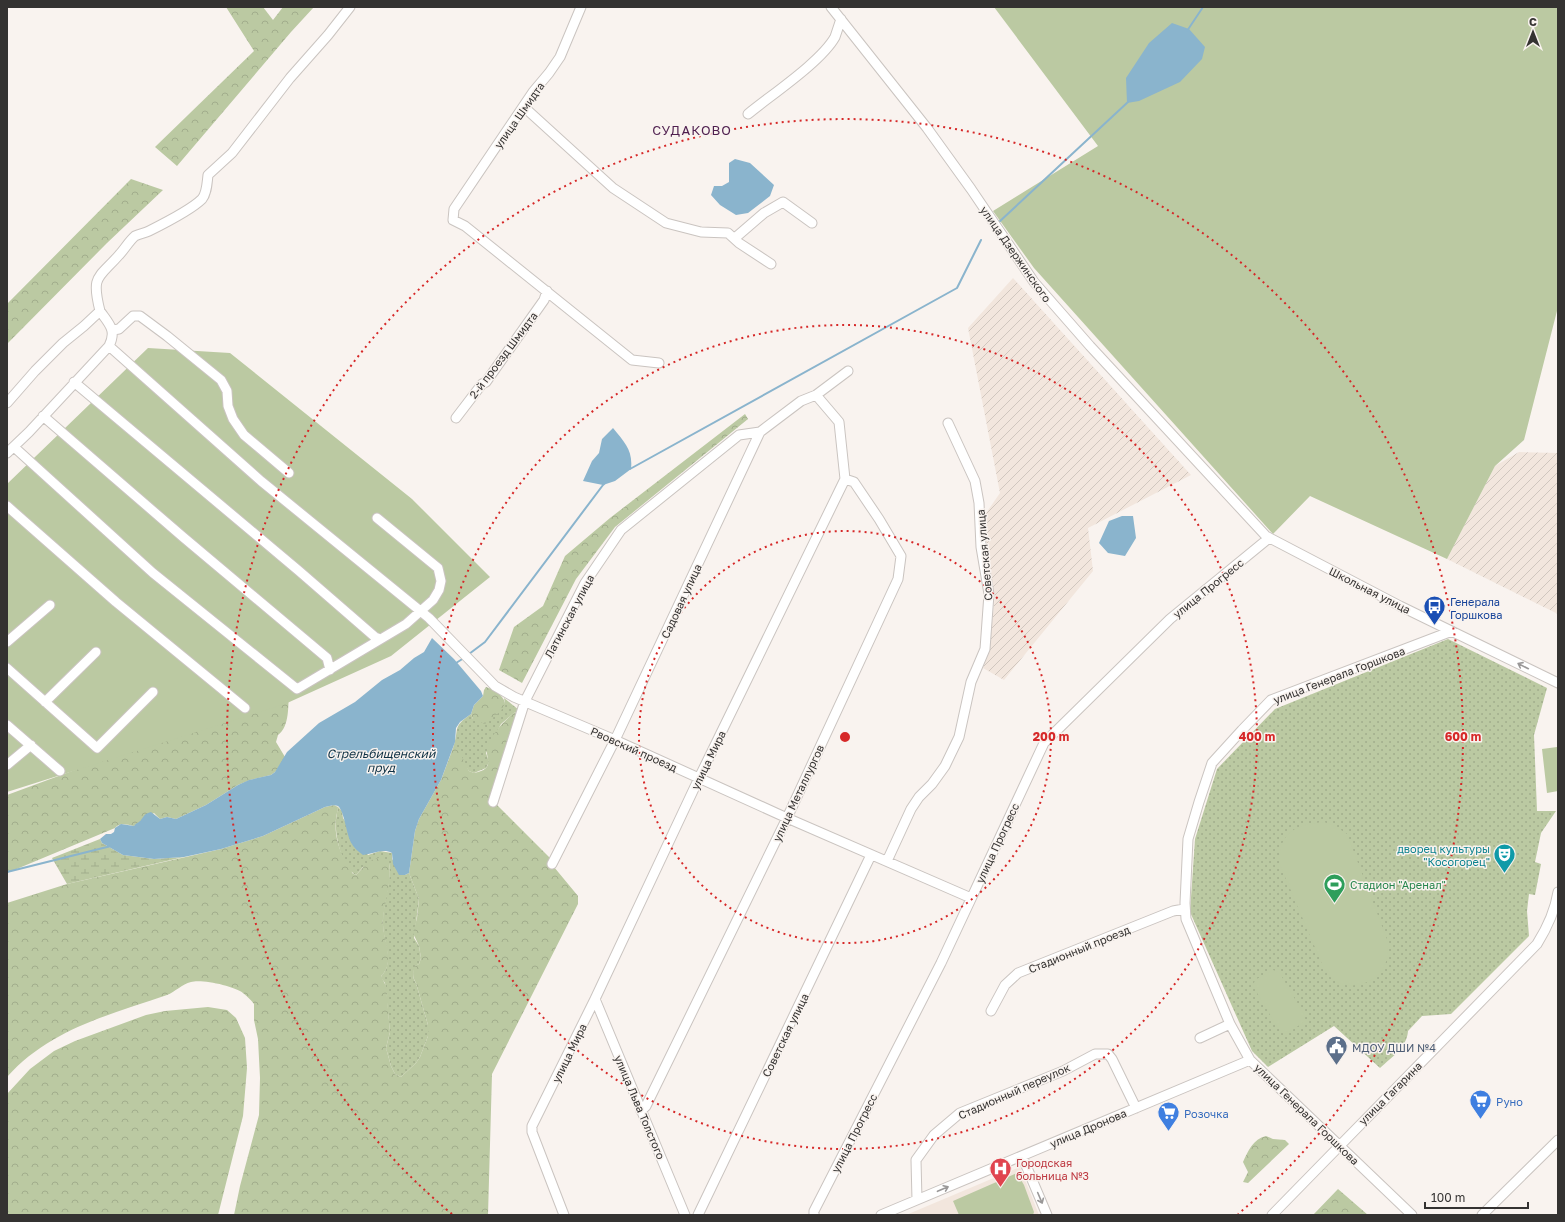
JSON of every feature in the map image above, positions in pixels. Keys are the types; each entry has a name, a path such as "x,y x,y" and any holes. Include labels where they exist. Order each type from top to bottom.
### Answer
{"street":[{"path":"350,7 290,78 232,153 208,175 207,188 203,198 189,208 149,231 134,236 102,272 96,281 96,289 100,311 113,330 113,339 10,450 153,572 297,689 406,624 433,600 440,590 441,581 438,568 377,518"},
{"name":"улица Шмидта","path":"547,291 465,226 453,220 454,210 560,57 581,7"},
{"name":"улица Дзержинского","path":"832,7 927,128 971,189 1000,235 1037,287 1095,352 1269,538"},
{"path":"748,114 811,64 831,43 841,19"},
{"path":"524,107 613,188 666,223 701,232 728,232 739,243 771,264"},
{"path":"735,238 764,213 783,202 812,223"},
{"path":"547,291 632,360 659,363"},
{"name":"2-й проезд Шмидта","path":"456,418 482,384 486,382 544,300 547,291"},
{"path":"7,403 35,371 63,343 100,311"},
{"path":"113,330 119,328 133,316 140,316 205,366 221,380 227,391 228,406 233,419 244,435 289,473"},
{"name":"Рвовский проезд","path":"108,346 261,481 429,618 494,686 787,818 971,898"},
{"name":"Садовая улица","path":"552,864 614,740 760,432 801,401 816,395 848,371"},
{"path":"74,382 299,571 374,637 380,639"},
{"path":"816,395 839,422 845,480"},
{"path":"43,416 182,537 327,658 330,670"},
{"name":"Советская улица","path":"887,861 919,796 932,784 945,766 959,738 971,682 985,649 989,594 981,547 979,503 975,481 948,423"},
{"name":"Латинская улица","path":"493,802 525,701 585,583 621,530 739,435 760,432"},
{"name":"улица Мира","path":"564,1215 532,1132 532,1126 595,999 699,778 845,480"},
{"name":"улица Металлургов","path":"641,1111 646,1106 787,818 898,579 901,556 879,519 854,482 845,480"},
{"path":"7,506 116,602 244,708"},
{"name":"Школьная улица","path":"1269,538 1558,683"},
{"name":"улица Прогресс","path":"814,1215 814,1211 941,962 1044,743 1170,619 1269,538"},
{"path":"7,642 50,605"},
{"name":"улица Генерала Горшкова","path":"1412,1215 1250,1060 1230,1024 1186,919 1184,909 1188,838 1212,763 1271,700 1452,631"},
{"path":"45,702 96,652"},
{"path":"7,668 97,748 153,692"},
{"path":"7,725 60,771"},
{"path":"7,765 31,746"},
{"name":"Советская улица","path":"698,1215 872,855"},
{"name":"улица Гагарина","path":"1272,1215 1537,944 1548,926 1557,902 1558,892"},
{"name":"Стадионный проезд","path":"991,1011 1005,985 1018,973 1173,910 1184,909"},
{"name":"улица Льва Толстого","path":"595,999 685,1215"},
{"path":"1200,1038 1230,1024"},
{"name":"Стадионный переулок","path":"917,1200 916,1160 934,1136 960,1113 1063,1071 1095,1054 1108,1054 1112,1059 1136,1108"},
{"name":"улица Дронова","path":"881,1215 1250,1060"},
{"path":"1482,1215 1558,1140"},
{"path":"1022,1156 1047,1215"}],"shaded area":[{"path":"1013,278 1191,475 1088,528 1093,571 1004,680 983,668 989,653 995,595 987,559 984,516 1000,493 968,328"},
{"path":"1519,452 1558,453 1558,614 1447,559 1495,466"},
{"name":"Городская больница №3","path":"1020,1167 1039,1215 906,1215"}],"green space":[{"path":"226,7 263,7 273,20 283,7 314,7 177,166 155,147 254,51"},
{"path":"994,7 1558,7 1558,307 1524,440 1495,466 1447,559 1310,496 1273,534 1034,268 993,211 1098,146"},
{"path":"131,179 163,190 107,243 7,344 7,304"},
{"path":"148,348 230,353 412,499 490,577 391,656 285,704 7,792 7,484"},
{"path":"745,414 748,419 615,527 576,579 522,683 499,670 514,627 543,606 565,556 610,518"},
{"path":"1448,639 1547,688 1534,735 1537,811 1556,811 1541,833 1535,862 1541,864 1535,895 1529,894 1527,911 1529,936 1451,1014 1422,1016 1408,1031 1402,1047 1380,1068 1334,1026 1268,1067 1252,1051 1190,912 1195,839 1217,769 1275,709"},
{"path":"486,687 498,693 505,703 501,711 485,724 473,719 471,714 474,705 483,696"},
{"path":"289,691 285,727 278,735 276,742 285,757 279,769 271,775 250,780 238,785 206,805 176,819 167,817 160,819 154,813 134,826 124,824 119,825 7,873 7,795"},
{"path":"504,698 519,710 517,714 515,712 501,724 486,753 489,762 486,768 474,773 469,771 453,748 458,726 471,714 473,719 505,703"},
{"path":"515,712 517,714 491,799 551,859 554,867 578,896 578,904 492,1074 488,1215 234,1215 240,1186 259,1115 260,1078 258,1039 254,1020 254,1004 243,993 233,988 202,981 185,984 167,995 102,1017 61,1035 24,1061 7,1077 7,903 67,884 221,849 263,836 325,807 334,805 338,807 336,830 338,842 346,863 351,865 352,873 356,875 369,861 381,857 389,863 389,884 383,919 388,963 386,970 381,976 386,986 390,1032 386,1048 395,1074 401,1077 416,1063 420,1057 428,1036 428,1025 413,975 414,966 419,964 421,958 419,946 413,933 417,918 419,899 409,873 415,831 419,819 441,780 453,748 458,749 469,771 474,773 483,770 488,764 487,750 491,739 502,724"},
{"path":"1557,747 1558,791 1547,793 1542,749"},
{"path":"338,807 342,811 343,818 368,855 380,851 392,853 392,859 405,875 409,873 419,899 414,938 419,946 421,958 419,964 415,966 413,975 428,1025 428,1036 420,1057 416,1063 401,1077 395,1074 386,1048 390,1032 385,983 381,976 385,971 388,958 383,931 383,917 390,871 389,863 363,867 356,875 351,872 344,861 338,841 336,823"},
{"name":"Стадион \"Аренал\"","path":"1324,822 1335,826 1347,834 1388,942 1388,952 1384,967 1375,977 1362,984 1341,984 1335,981 1327,973 1280,865 1282,845 1290,832 1305,825"},
{"path":"100,839 102,843 123,855 154,859 184,857 67,884 52,858"},
{"path":"1273,970 1279,972 1305,1016 1304,1022 1286,1034 1282,1033 1278,1028 1253,986 1255,980"},
{"path":"208,1007 227,1010 236,1018 245,1038 247,1068 243,1116 218,1215 7,1215 7,1094 30,1069 54,1051 75,1041 146,1015 165,1011"},
{"path":"1266,1136 1273,1139 1285,1140 1289,1144 1248,1183 1243,1182 1248,1172 1243,1162 1247,1154 1254,1143"},
{"name":"Городская больница №3","path":"1017,1173 1024,1185 1034,1212 1033,1215 959,1215 953,1201"},
{"path":"1338,1189 1368,1215 1313,1215"}],"water":[{"path":"1172,23 1189,29 1205,47 1202,59 1180,82 1139,101 1127,103 1126,78 1149,43"},
{"path":"735,159 750,163 774,185 770,196 748,213 736,215 720,205 711,195 714,186 722,186 729,182 729,163"},
{"path":"613,428 627,447 631,457 631,469 615,481 603,485 583,481 592,461 599,453 602,439"},
{"path":"1122,516 1133,516 1136,538 1125,556 1108,553 1099,543 1109,521"},
{"name":"Стрельбищенский пруд","path":"432,638 454,659 481,691 483,696 474,705 471,714 460,722 456,728 455,742 441,780 419,819 415,831 409,873 399,875 393,864 392,853 382,851 363,855 357,850 350,840 340,809 335,805 325,807 263,836 221,849 184,857 154,859 123,855 102,843 100,839 106,834 111,834 114,832 115,828 121,824 134,826 145,815 151,812 160,819 167,817 176,819 206,805 238,785 249,780 271,775 275,772 287,752 319,723 355,702 382,680 400,670 424,652"}],"waterway":[{"path":"1187,31 1203,7"},
{"path":"999,222 1128,102"},
{"path":"630,469 957,288 981,240"},
{"path":"469,654 485,642 605,483"},
{"path":"456,663 464,658"},
{"path":"7,872 111,846"}],"place":[{"name":"Генерала Горшкова","path":"1435,626"},
{"name":"дворец культуры \"Косогорец\"","path":"1505,874"},
{"name":"Стадион \"Аренал\"","path":"1335,904"},
{"name":"МДОУ ДШИ №4","path":"1336,1066"},
{"name":"Руно","path":"1481,1120"},
{"name":"Розочка","path":"1169,1132"},
{"name":"Городская больница №3","path":"1000,1188"}],"district":[{"name":"СУДАКОВО","path":"692,130"}]}
